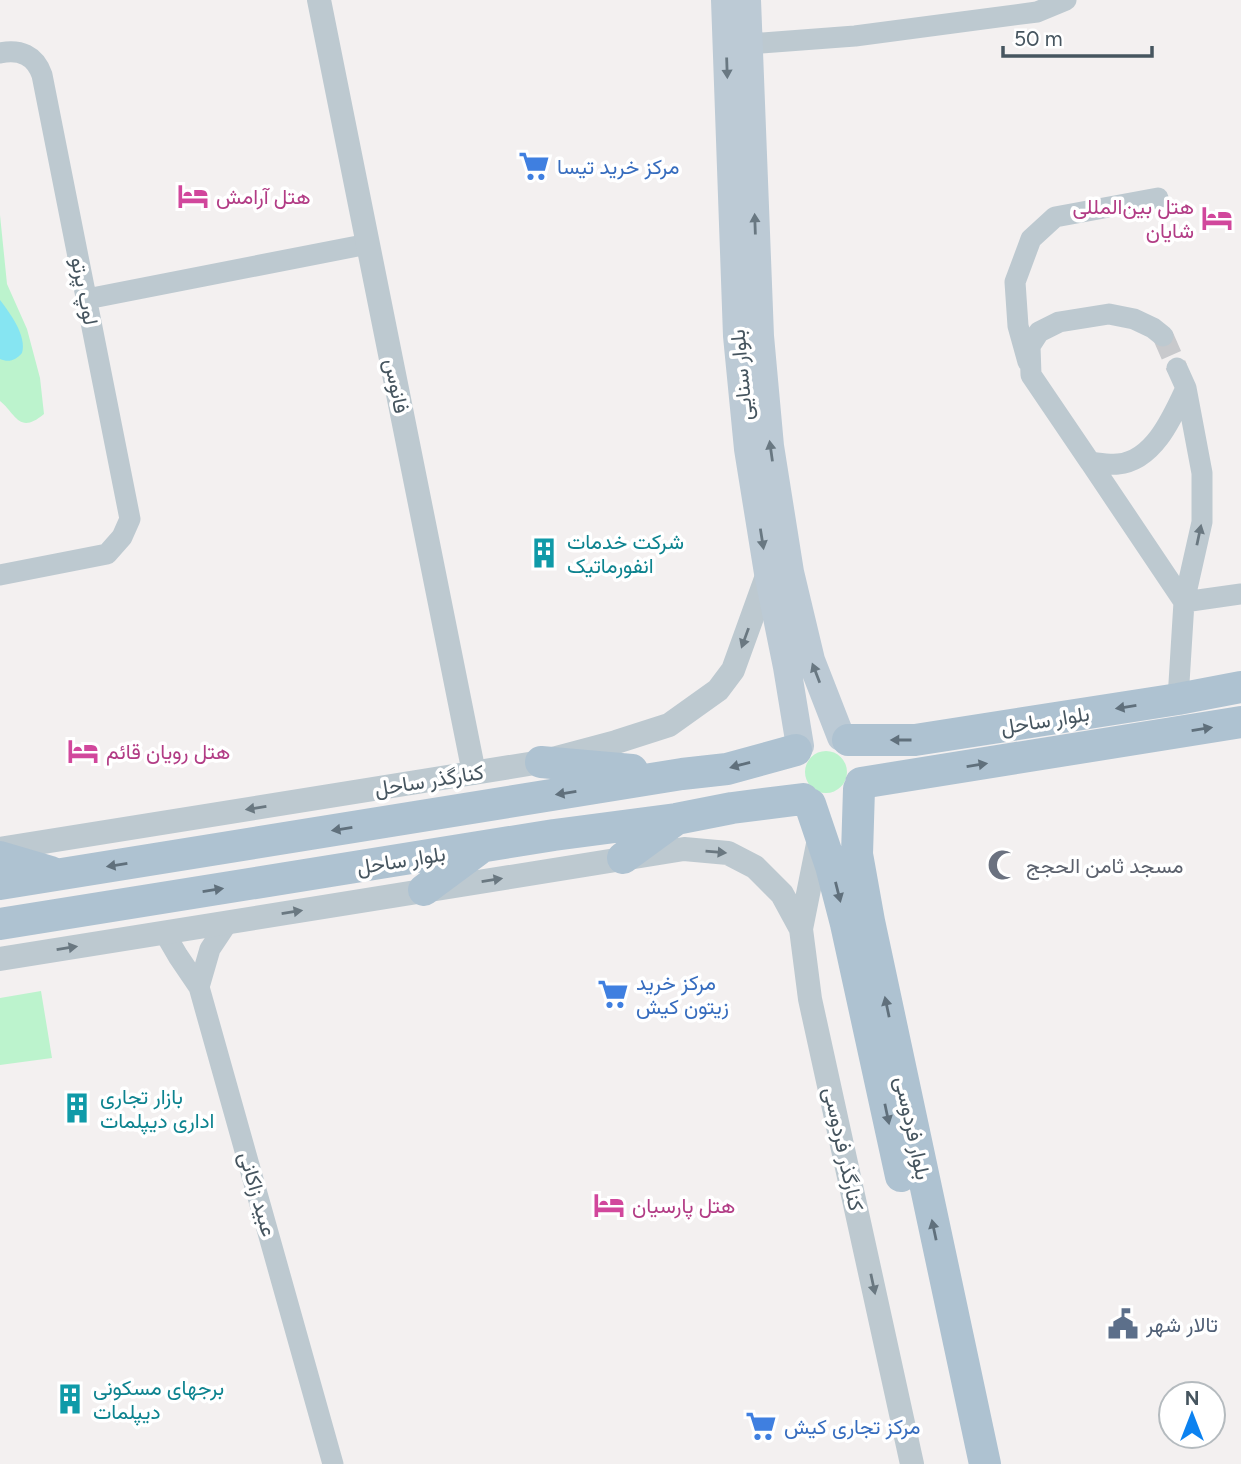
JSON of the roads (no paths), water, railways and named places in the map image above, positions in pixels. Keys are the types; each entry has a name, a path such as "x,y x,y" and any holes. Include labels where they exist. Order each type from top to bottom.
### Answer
{"main road":[{"name":"بلوار سنایی","path":"725,0 737,337 748,449 768,573 787,667 798,748"},
{"name":"بلوار سنایی","path":"747,0 760,337 770,446 790,572 811,660 844,739"},
{"name":"بلوار ساحل","path":"844,739 915,740 1241,687"},
{"name":"بلوار ساحل","path":"860,786 1241,722"},
{"path":"826,734 844,739 856,748 862,758 864,768 860,786 844,804 823,807 807,802 796,792 789,771 791,760 798,748 814,736 826,734"},
{"name":"بلوار ساحل","path":"0,884 727,769 798,748"},
{"path":"541,762 682,774"},
{"name":"بلوار فردوسی","path":"860,786 857,853 869,921 985,1464"},
{"name":"بلوار ساحل","path":"0,924 732,808 807,802"},
{"name":"بلوار فردوسی","path":"807,802 831,866 846,924 964,1464"},
{"path":"623,858 676,819"},
{"path":"424,890 482,847"},
{"path":"0,858 60,874"}],"street":[{"name":"فانوس","path":"319,0 474,773"},
{"path":"748,44 855,36 1037,12 1066,0"},
{"name":"لوپ پرتو","path":"0,53 25,53 33,59 42,75 130,519 122,537 107,554 0,575"},
{"path":"1158,198 1055,218 1031,239 1015,282 1018,326 1031,375 1184,602"},
{"path":"86,299 368,244"},
{"path":"1031,375 1030,346 1039,331 1059,322 1109,314 1134,319 1163,336"},
{"path":"1177,368 1186,388 1202,473 1202,522 1184,602 1178,699"},
{"path":"1090,462 1119,464 1137,458 1154,444 1170,421 1186,388"},
{"name":"کنارگذر ساحل","path":"0,849 541,762 669,725 718,690 733,670 768,573"},
{"path":"1184,602 1241,594"},
{"name":"کنارگذر فردوسی","path":"820,833 801,929 810,999 912,1464"},
{"path":"0,959 684,849 728,853 755,867 782,894 801,929"},
{"path":"200,987 210,949 228,922"},
{"name":"عبید زاکانی","path":"164,932 200,987 334,1464"}],"water":[{"path":"0,300 17,325 22,339 22,353 9,361 0,359"}],"tunnel":[{"path":"1163,336 1177,368"}],"place":[{"name":"مرکز خرید تیسا","path":"534,166"},
{"name":"هتل آرامش","path":"193,196"},
{"name":"هتل بین‌المللی شایان","path":"1217,218"},
{"name":"شرکت خدمات انفورماتیک","path":"544,553"},
{"name":"هتل رویان قائم","path":"83,751"},
{"name":"مسجد ثامن الحجج","path":"1003,865"},
{"name":"مرکز خرید زیتون کیش","path":"613,994"},
{"name":"بازار تجاری اداری دیپلمات","path":"77,1108"},
{"name":"هتل پارسیان","path":"609,1205"},
{"name":"تالار شهر","path":"1123,1324"},
{"name":"برجهای مسکونی دیپلمات","path":"70,1399"},
{"name":"مرکز تجاری کیش","path":"761,1426"}]}
